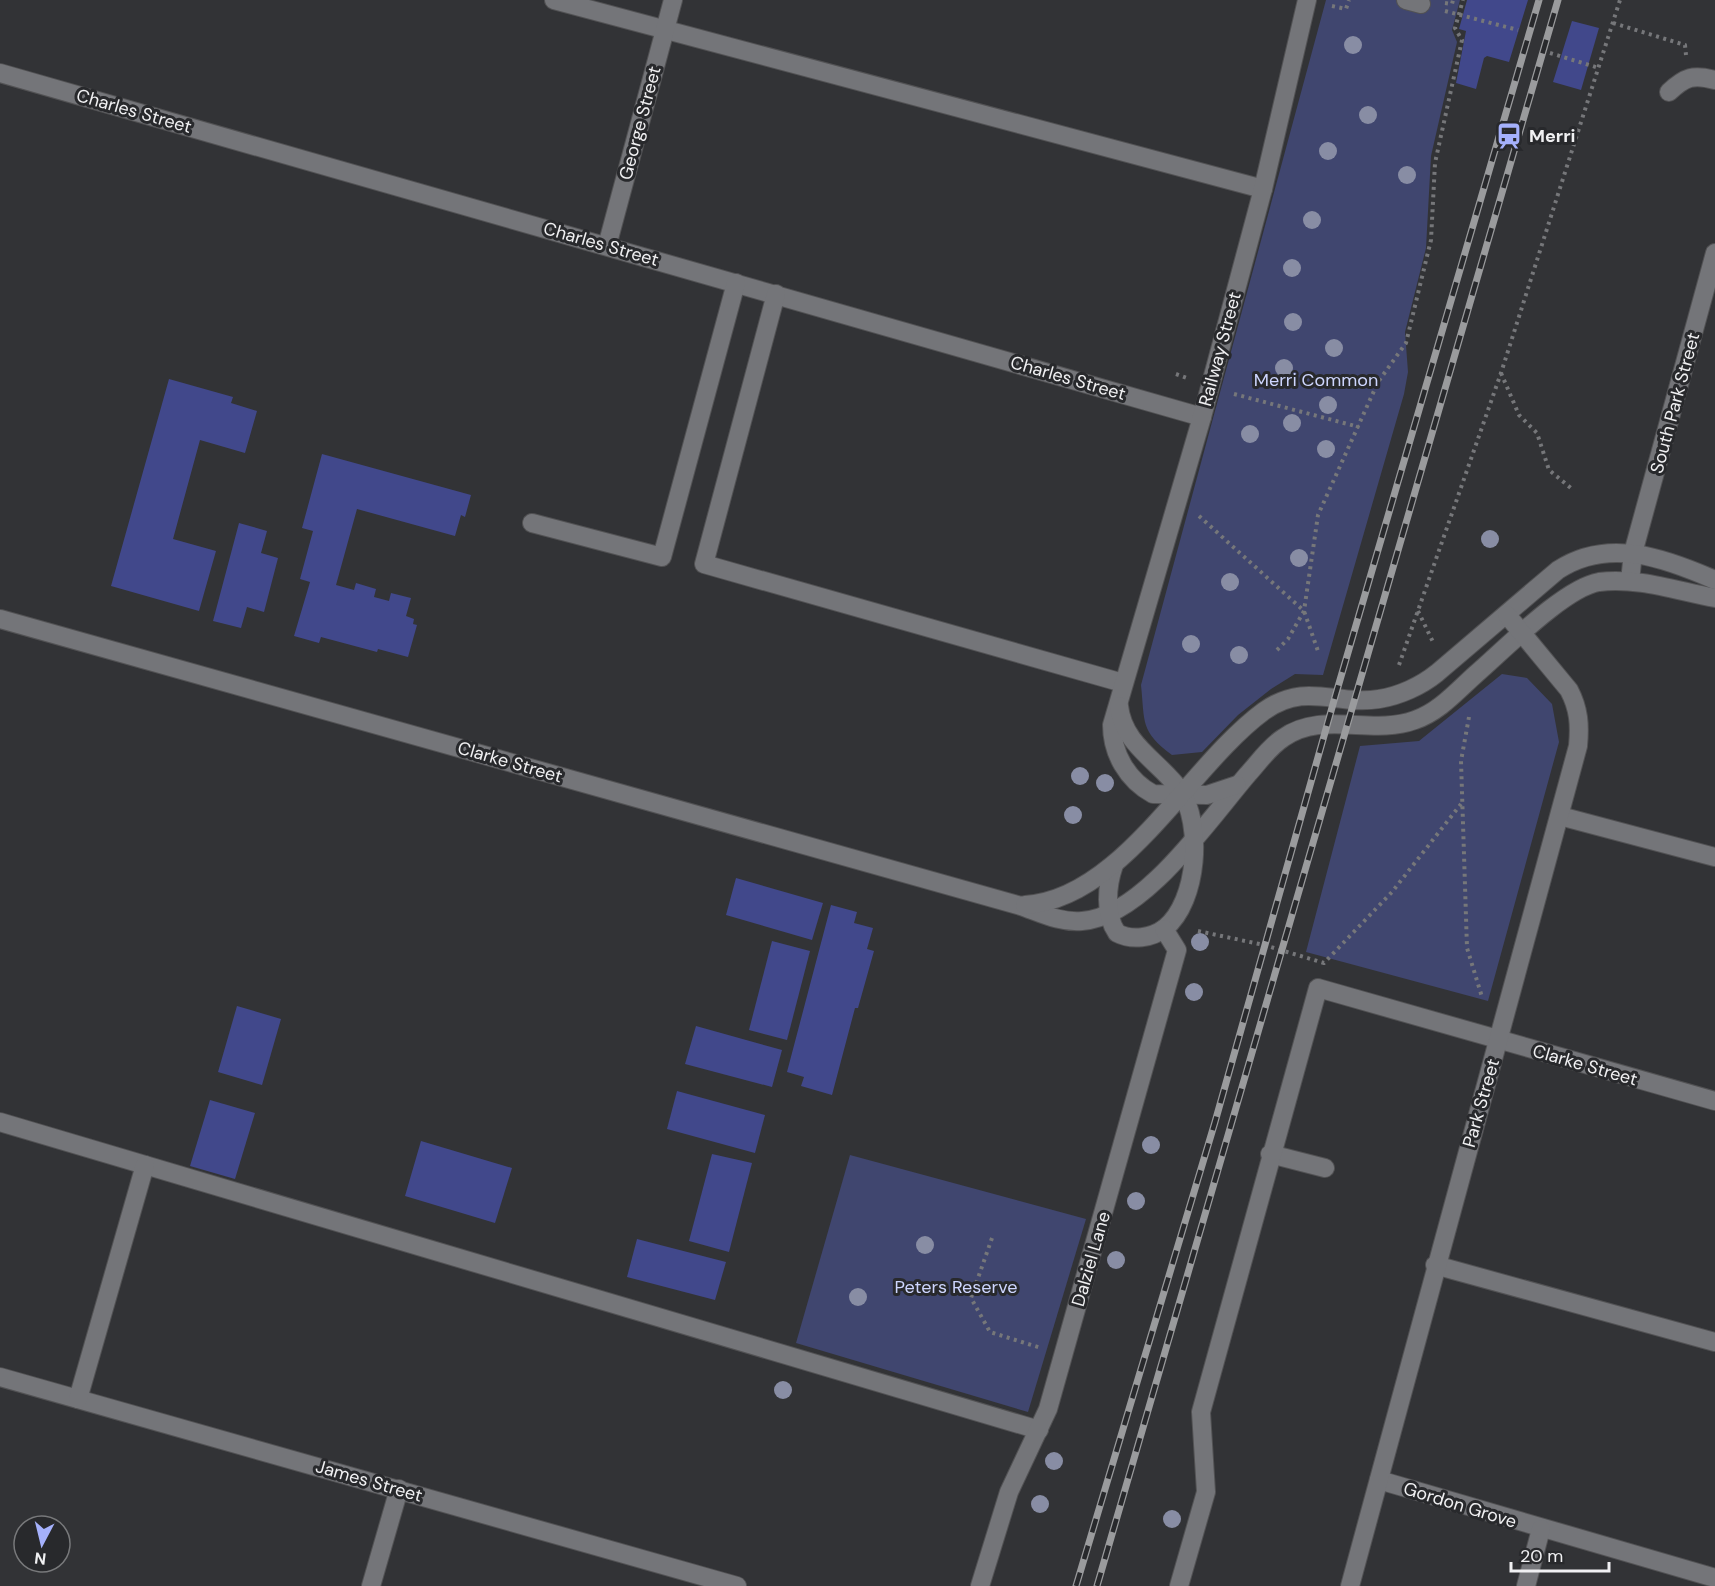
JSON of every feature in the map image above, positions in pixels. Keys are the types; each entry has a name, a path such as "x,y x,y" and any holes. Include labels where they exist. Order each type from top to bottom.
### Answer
{"street":[{"path":"554,0 1263,189"},
{"name":"George Street","path":"607,246 673,0"},
{"name":"Railway Street","path":"1238,785 1207,795 1181,792 1153,794 1123,767 1112,735 1113,718 1202,417 1263,189 1307,0"},
{"name":"Charles Street","path":"0,73 1202,417"},
{"path":"1669,92 1683,78 1704,77 1715,80"},
{"name":"South Park Street","path":"1630,581 1633,553 1709,303 1715,253"},
{"path":"532,523 662,557 736,283"},
{"path":"776,294 704,564 1122,689"},
{"path":"1181,792 1249,724 1278,702 1306,695 1379,699 1419,685 1558,570 1578,559 1611,552 1633,553 1669,562 1715,580"},
{"path":"1192,841 1275,744 1297,730 1328,724 1381,728 1414,721 1430,714 1522,634 1578,590 1596,583 1630,581 1715,598"},
{"path":"1506,615 1522,634"},
{"name":"Clarke Street","path":"0,619 1021,906 1047,916 1074,921 1111,914 1151,883 1192,841"},
{"name":"Park Street","path":"1350,1586 1578,746 1580,730 1576,703 1569,690 1522,634"},
{"name":"Railway Street","path":"1122,689 1120,715 1131,738 1181,792 1191,815 1189,892 1178,915 1167,926"},
{"name":"Clarke Street","path":"1021,906 1061,898 1082,888 1114,865 1181,792"},
{"path":"1560,816 1715,857"},
{"path":"1114,865 1108,889 1115,929 1121,935 1146,937 1167,926"},
{"name":"Dalziel Lane","path":"980,1586 1009,1492 1039,1430 1064,1356 1177,950 1167,926"},
{"name":"Clarke Street","path":"1270,1154 1318,988 1715,1101"},
{"path":"0,1122 1039,1430"},
{"path":"1179,1586 1206,1492 1201,1412 1270,1154 1325,1168"},
{"path":"78,1399 145,1166"},
{"path":"1436,1265 1715,1342"},
{"name":"James Street","path":"0,1377 737,1586"},
{"name":"Gordon Grove","path":"1379,1480 1715,1578"},
{"path":"371,1586 399,1489"},
{"path":"1526,1586 1541,1529"}],"path":[{"path":"1336,7 1346,9 1349,0"},
{"path":"1277,650 1288,639 1304,611 1318,515 1378,382 1406,343 1431,240 1435,163 1462,40 1455,28 1463,0"},
{"path":"1398,666 1501,373 1620,0"},
{"path":"1459,15 1518,30"},
{"path":"1613,23 1685,45"},
{"path":"1550,53 1599,68"},
{"path":"1501,373 1520,415 1537,433 1549,470 1572,489"},
{"path":"1176,374 1210,386 1359,427"},
{"path":"1178,498 1304,611 1319,654"},
{"path":"1418,610 1448,663"},
{"path":"1466,683 1473,697 1461,761 1467,948 1483,999"},
{"path":"1167,926 1264,945 1324,963 1392,892 1462,803"},
{"path":"992,1238 971,1298 990,1332 1064,1356"}],"green space":[{"name":"Merri Common","path":"1326,0 1460,0 1452,30 1457,42 1431,156 1426,248 1405,332 1408,372 1404,394 1323,675 1295,674 1271,689 1238,715 1202,752 1172,755 1149,732 1144,718 1141,685"},
{"path":"1502,674 1527,678 1552,704 1559,742 1488,1001 1306,952 1360,746 1419,741"},
{"name":"Peters Reserve","path":"850,1155 1086,1219 1028,1412 796,1343"}],"building":[{"path":"1467,0 1528,0 1509,62 1487,56 1484,58 1476,89 1456,83 1466,31 1459,29"},
{"path":"1572,21 1599,28 1581,90 1553,82"},
{"path":"169,379 233,397 231,403 257,411 245,453 200,440 173,539 216,551 199,611 111,586"},
{"path":"322,454 471,495 465,517 461,515 455,536 357,509 336,585 354,590 356,583 376,589 374,597 389,601 391,593 411,598 406,616 414,619 413,624 417,625 408,657 378,649 377,652 321,637 319,643 294,636 310,582 300,579 313,531 302,528"},
{"path":"239,523 267,531 261,553 278,558 264,612 247,607 241,628 213,621"},
{"path":"736,878 823,903 812,940 726,915"},
{"path":"831,905 857,912 854,923 873,928 867,949 874,951 858,1008 855,1008 832,1095 801,1086 804,1077 787,1072"},
{"path":"772,941 810,951 787,1040 749,1030"},
{"path":"237,1006 281,1019 262,1085 218,1072"},
{"path":"696,1026 782,1050 772,1087 685,1064"},
{"path":"677,1091 765,1115 755,1153 667,1129"},
{"path":"210,1100 255,1113 235,1179 190,1166"},
{"path":"421,1141 512,1168 495,1223 405,1196"},
{"path":"712,1154 752,1163 729,1252 689,1241"},
{"path":"637,1239 726,1262 715,1300 627,1277"}],"railway":[{"path":"1076,1586 1215,1122 1335,697 1539,0"},
{"path":"1097,1586 1558,0"}],"place":[{"name":"Merri","path":"1509,136"}]}
